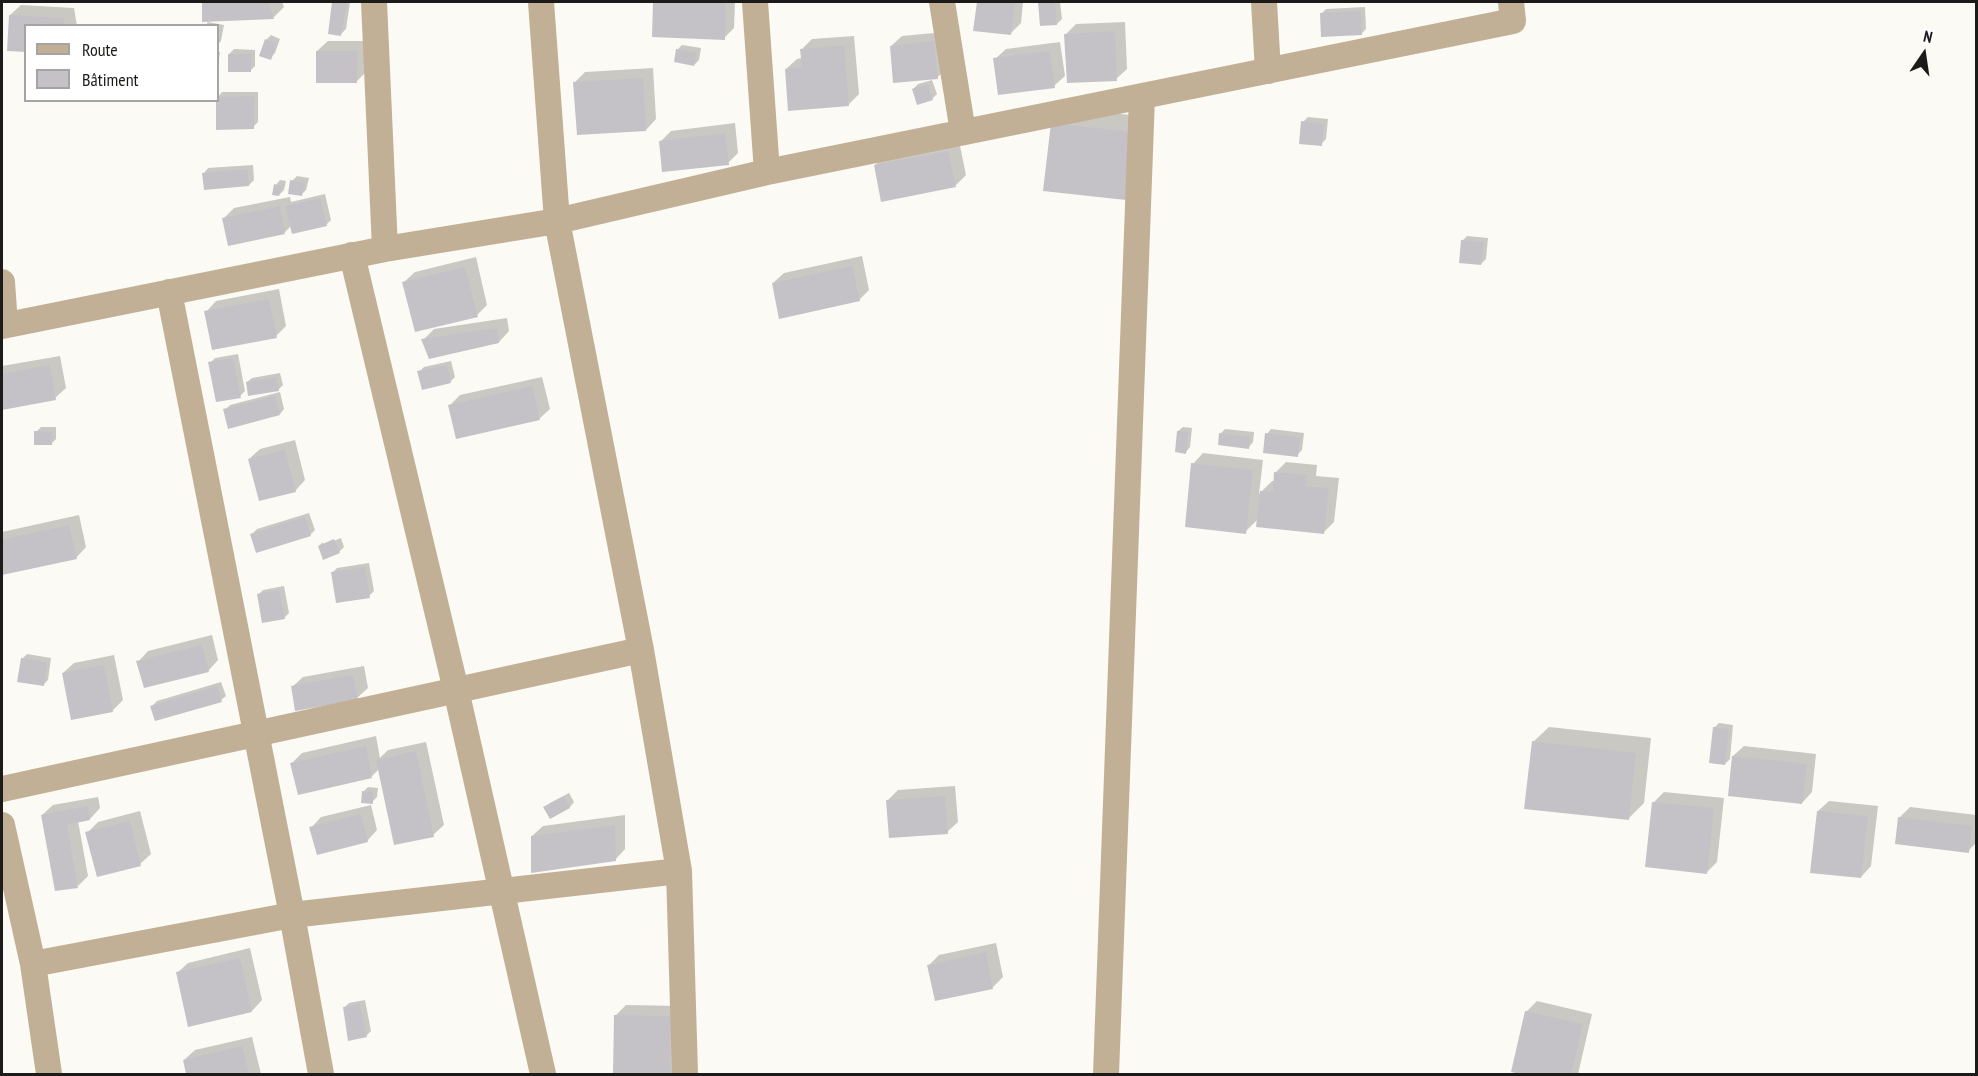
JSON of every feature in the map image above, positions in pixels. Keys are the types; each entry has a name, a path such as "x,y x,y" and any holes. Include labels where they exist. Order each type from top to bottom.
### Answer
{"street":[{"path":"374,2 385,249"},
{"path":"541,2 557,221 641,650 679,871 685,1074"},
{"path":"755,2 767,172"},
{"path":"942,2 963,132"},
{"path":"1264,2 1268,71"},
{"path":"2,282 3,326 352,255 557,221 767,172 1513,21 1511,2"},
{"path":"1106,1074 1142,97"},
{"path":"352,255 456,690 543,1074"},
{"path":"169,292 257,734 321,1074"},
{"path":"2,789 641,650"},
{"path":"2,825 33,964 49,1074"},
{"path":"33,964 292,915 679,871"}],"building":[{"path":"202,2 268,2 274,19 202,22"},
{"path":"332,2 347,3 341,36 328,34"},
{"path":"653,2 726,2 725,40 652,37"},
{"path":"977,2 1015,2 1011,35 973,31"},
{"path":"1038,2 1055,2 1057,25 1040,26"},
{"path":"1361,11 1362,35 1321,37 1320,13"},
{"path":"9,15 64,18 65,24 24,24 24,52 7,51"},
{"path":"1115,31 1117,81 1067,83 1064,34"},
{"path":"265,39 277,44 271,60 259,56"},
{"path":"934,41 938,79 893,83 890,46"},
{"path":"844,45 849,106 788,111 785,69 802,67 800,49"},
{"path":"676,49 697,53 694,66 674,62"},
{"path":"316,51 357,51 357,83 316,83"},
{"path":"1050,51 1055,88 998,95 993,58"},
{"path":"228,54 251,54 251,72 228,72"},
{"path":"643,78 646,131 577,135 573,82"},
{"path":"928,84 933,100 917,105 912,89"},
{"path":"254,96 254,129 216,130 216,102 219,102 219,97"},
{"path":"1301,121 1324,124 1322,146 1299,144"},
{"path":"1051,123 1133,132 1126,200 1043,191"},
{"path":"725,133 729,165 662,172 659,141"},
{"path":"948,151 956,187 881,202 874,165"},
{"path":"248,169 249,186 204,190 202,173"},
{"path":"290,180 305,183 302,196 288,194"},
{"path":"274,184 282,186 279,196 272,195"},
{"path":"320,198 327,226 292,234 285,206"},
{"path":"280,206 285,234 228,246 222,218"},
{"path":"1461,240 1484,242 1481,265 1459,263"},
{"path":"852,266 860,301 779,319 772,283"},
{"path":"465,267 478,317 415,332 402,282"},
{"path":"269,299 277,338 212,350 204,311"},
{"path":"497,328 499,343 429,359 421,339"},
{"path":"233,358 241,398 216,402 208,362"},
{"path":"50,365 56,400 2,410 2,374"},
{"path":"447,365 451,383 422,390 417,371"},
{"path":"276,377 279,391 248,396 246,382"},
{"path":"532,386 540,420 456,439 448,405"},
{"path":"275,396 280,415 228,429 223,409"},
{"path":"34,431 52,432 52,445 34,445"},
{"path":"1177,431 1188,432 1186,454 1175,452"},
{"path":"1219,433 1250,437 1249,449 1218,445"},
{"path":"1265,433 1300,437 1298,457 1263,453"},
{"path":"285,450 296,492 259,501 248,459"},
{"path":"1191,463 1253,470 1246,534 1185,527"},
{"path":"1274,472 1308,475 1306,486 1329,488 1324,534 1256,527 1260,491 1273,492"},
{"path":"305,517 311,536 256,553 250,534"},
{"path":"69,525 77,559 2,575 2,540"},
{"path":"334,539 340,553 323,560 318,546"},
{"path":"365,567 370,598 336,603 331,572"},
{"path":"279,590 285,619 262,623 257,594"},
{"path":"202,645 209,672 144,688 136,661"},
{"path":"21,658 47,662 44,686 17,682"},
{"path":"104,665 113,712 71,720 62,673"},
{"path":"353,675 358,700 295,711 291,686"},
{"path":"217,686 222,702 155,721 150,706"},
{"path":"1713,727 1729,729 1725,765 1709,763"},
{"path":"1532,741 1636,753 1629,820 1524,809"},
{"path":"366,746 372,778 298,795 290,763"},
{"path":"416,751 434,837 394,845 376,760"},
{"path":"1732,756 1807,764 1802,804 1728,796"},
{"path":"362,791 373,792 373,804 361,803"},
{"path":"564,796 570,808 550,819 543,807"},
{"path":"945,796 948,834 889,838 886,800"},
{"path":"1652,802 1714,808 1707,874 1645,867"},
{"path":"88,806 90,820 67,825 78,888 55,891 41,815"},
{"path":"1817,811 1868,816 1861,878 1810,873"},
{"path":"361,814 368,842 317,855 309,827"},
{"path":"1898,817 1972,826 1969,853 1895,844"},
{"path":"130,821 141,866 97,877 85,832"},
{"path":"615,825 616,861 531,873 531,836"},
{"path":"986,952 993,989 935,1001 927,965"},
{"path":"240,958 252,1012 188,1027 176,972"},
{"path":"360,1004 367,1037 348,1041 343,1007"},
{"path":"1525,1011 1583,1024 1571,1074 1511,1072"},
{"path":"614,1015 671,1016 670,1074 613,1074"},
{"path":"242,1046 249,1074 186,1074 183,1060"}]}
